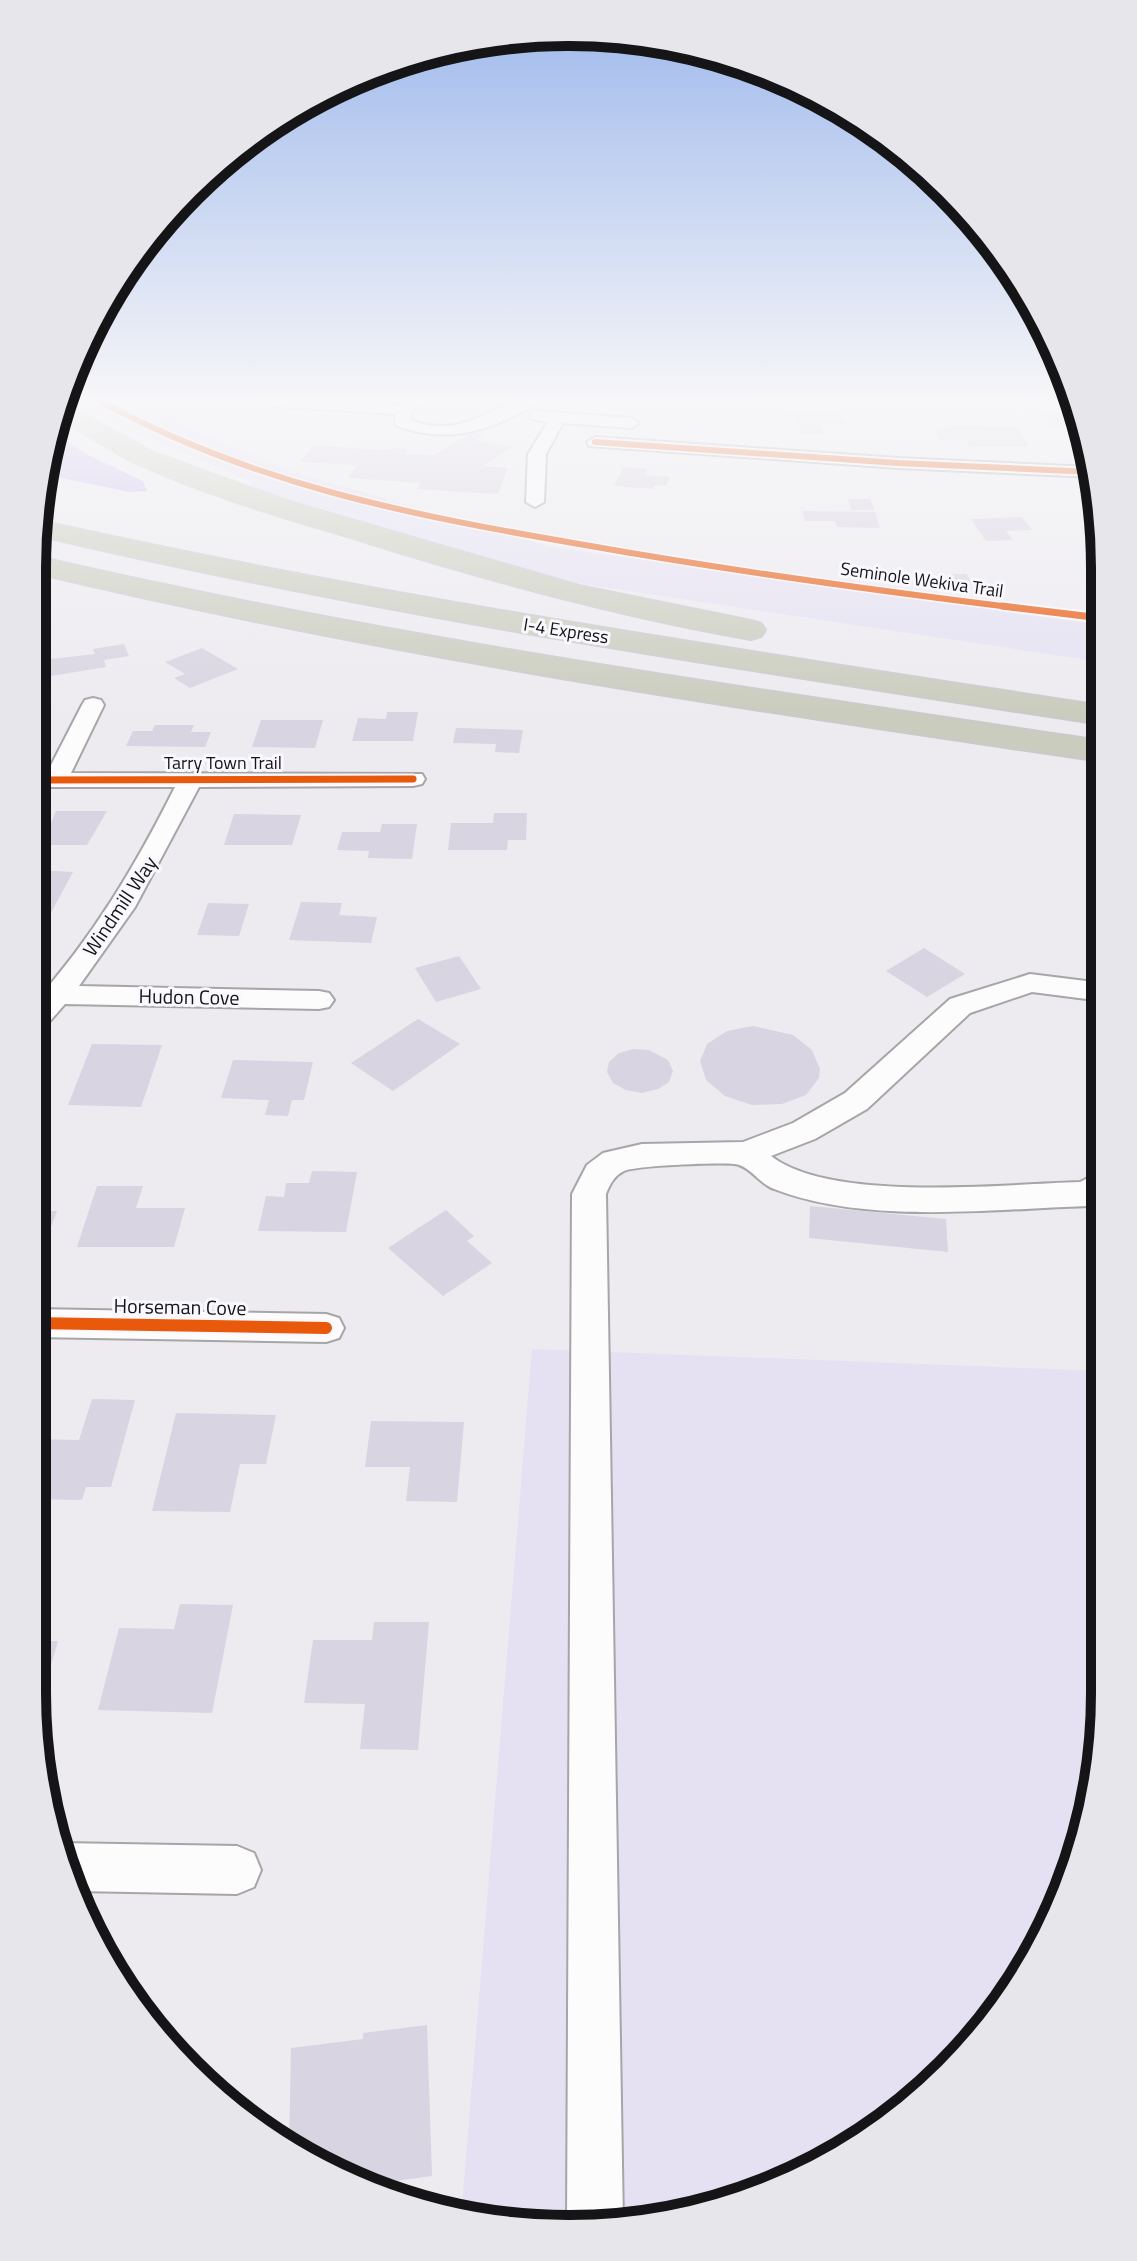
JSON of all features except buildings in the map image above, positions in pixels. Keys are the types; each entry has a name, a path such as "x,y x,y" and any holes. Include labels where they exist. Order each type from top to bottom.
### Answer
{"highway":[{"path":"271,504 540,586 702,622 778,634"},
{"path":"49,510 381,578 1091,689"},
{"name":"I-4 Express","path":"47,530 140,551 561,632 1091,713"},
{"path":"46,567 128,587 412,643 1091,749"}],"street":[{"path":"46,777 93,705"},
{"name":"Windmill Way","path":"46,1008 130,899 191,779"},
{"name":"Tarry Town Trail","path":"46,780 413,779"},
{"path":"595,2214 589,1194 599,1173 615,1161 642,1155 746,1153 804,1131 856,1101 960,1006 1030,983 1091,991"},
{"name":"Hudon Cove","path":"59,995 319,1000"},
{"path":"746,1153 784,1180 860,1194 946,1197 1091,1192"},
{"name":"Horseman Cove","path":"46,1323 326,1328"},
{"path":"77,1867 237,1870"}],"shaded area":[{"path":"288,504 402,504 551,547 1091,624 1091,660 510,573"},
{"path":"532,1349 1091,1371 1091,1692 1087,1761 1073,1828 1051,1892 1021,1954 983,2011 938,2062 859,2127 800,2161 736,2187 670,2205 603,2214 534,2214 462,2204"}],"cycle path":[{"name":"Seminole Wekiva Trail","path":"371,504 490,528 755,573 1091,617"},
{"path":"46,780 413,779"},
{"path":"46,1323 326,1328"}]}
